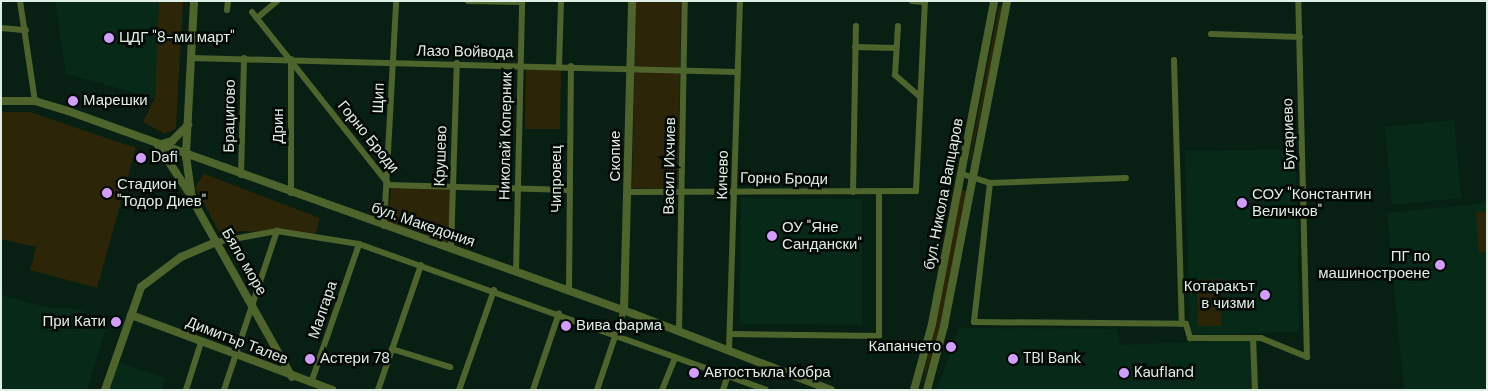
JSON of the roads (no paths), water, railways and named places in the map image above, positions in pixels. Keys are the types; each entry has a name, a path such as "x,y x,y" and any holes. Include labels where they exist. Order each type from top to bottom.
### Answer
{"street":[{"path":"20,1 26,30 35,101"},
{"name":"Бяло море","path":"194,1 186,156 192,199 292,377"},
{"path":"227,10 228,1"},
{"path":"257,18 277,1"},
{"name":"Щип","path":"384,226 389,185 392,64 396,1"},
{"path":"468,1 522,2"},
{"path":"558,66 562,1"},
{"name":"Скопие","path":"624,310 629,192 632,1"},
{"name":"Васил Ихчиев","path":"680,331 685,1"},
{"name":"Кичево","path":"730,350 740,1"},
{"path":"912,1 925,2 920,96"},
{"name":"бул. Никола Вапцаров","path":"914,390 962,174 994,1"},
{"name":"бул. Никола Вапцаров","path":"927,390 973,179 1007,1"},
{"name":"Бугариево","path":"1253,338 1307,357 1298,1"},
{"name":"Николай Коперник","path":"516,272 522,2"},
{"name":"Горно Броди","path":"252,12 389,185 570,190"},
{"path":"853,192 856,26"},
{"path":"898,26 896,48 897,80 920,96"},
{"path":"1,28 26,30"},
{"path":"1211,34 1300,37"},
{"path":"855,47 896,48"},
{"name":"Лазо Войвода","path":"191,58 291,59 392,64 457,63 738,72"},
{"name":"Брацигово","path":"241,174 244,58"},
{"name":"Дрин","path":"291,59 291,193"},
{"path":"1174,60 1182,324 1190,338 1253,338 1255,390"},
{"name":"Крушево","path":"451,249 457,63"},
{"name":"Чипровец","path":"569,291 571,66"},
{"name":"Горно Броди","path":"629,192 916,191 920,96"},
{"name":"бул. Македония","path":"1,101 35,101 624,310 831,390"},
{"path":"188,125 172,141 158,145 192,199"},
{"path":"962,174 990,183 1126,178"},
{"path":"990,183 974,322 1182,324"},
{"path":"730,334 879,336 879,192"},
{"path":"224,390 254,307 277,231"},
{"path":"105,390 141,287 181,257 217,242 277,231 359,244 559,313 766,390"},
{"name":"Малгара","path":"311,383 359,244"},
{"path":"378,390 421,265"},
{"path":"459,390 494,290"},
{"path":"609,305 626,293"},
{"path":"597,390 624,310"},
{"path":"533,390 559,313"},
{"name":"Димитър Талев","path":"131,315 236,357 333,390"},
{"path":"186,390 201,342"},
{"path":"392,349 450,367"},
{"path":"662,390 675,357"},
{"path":"723,390 728,376"}],"place":[{"name":"ЦДГ \"8-ми март\"","path":"109,38"},
{"name":"Марешки","path":"73,101"},
{"name":"Dafi","path":"141,158"},
{"name":"Стадион \"Тодор Диев\"","path":"107,193"},
{"name":"СОУ \"Константин Величков\"","path":"1242,203"},
{"name":"ОУ \"Яне Сандански\"","path":"772,236"},
{"name":"ПГ по машиностроене","path":"1440,265"},
{"name":"Котаракът в чизми","path":"1265,295"},
{"name":"При Кати","path":"116,322"},
{"name":"Вива фарма","path":"566,326"},
{"name":"Капанчето","path":"951,347"},
{"name":"Астери 78","path":"310,359"},
{"name":"TBI Bank","path":"1013,359"},
{"name":"Автостъкла Кобра","path":"694,373"},
{"name":"Kaufland","path":"1124,373"}]}
